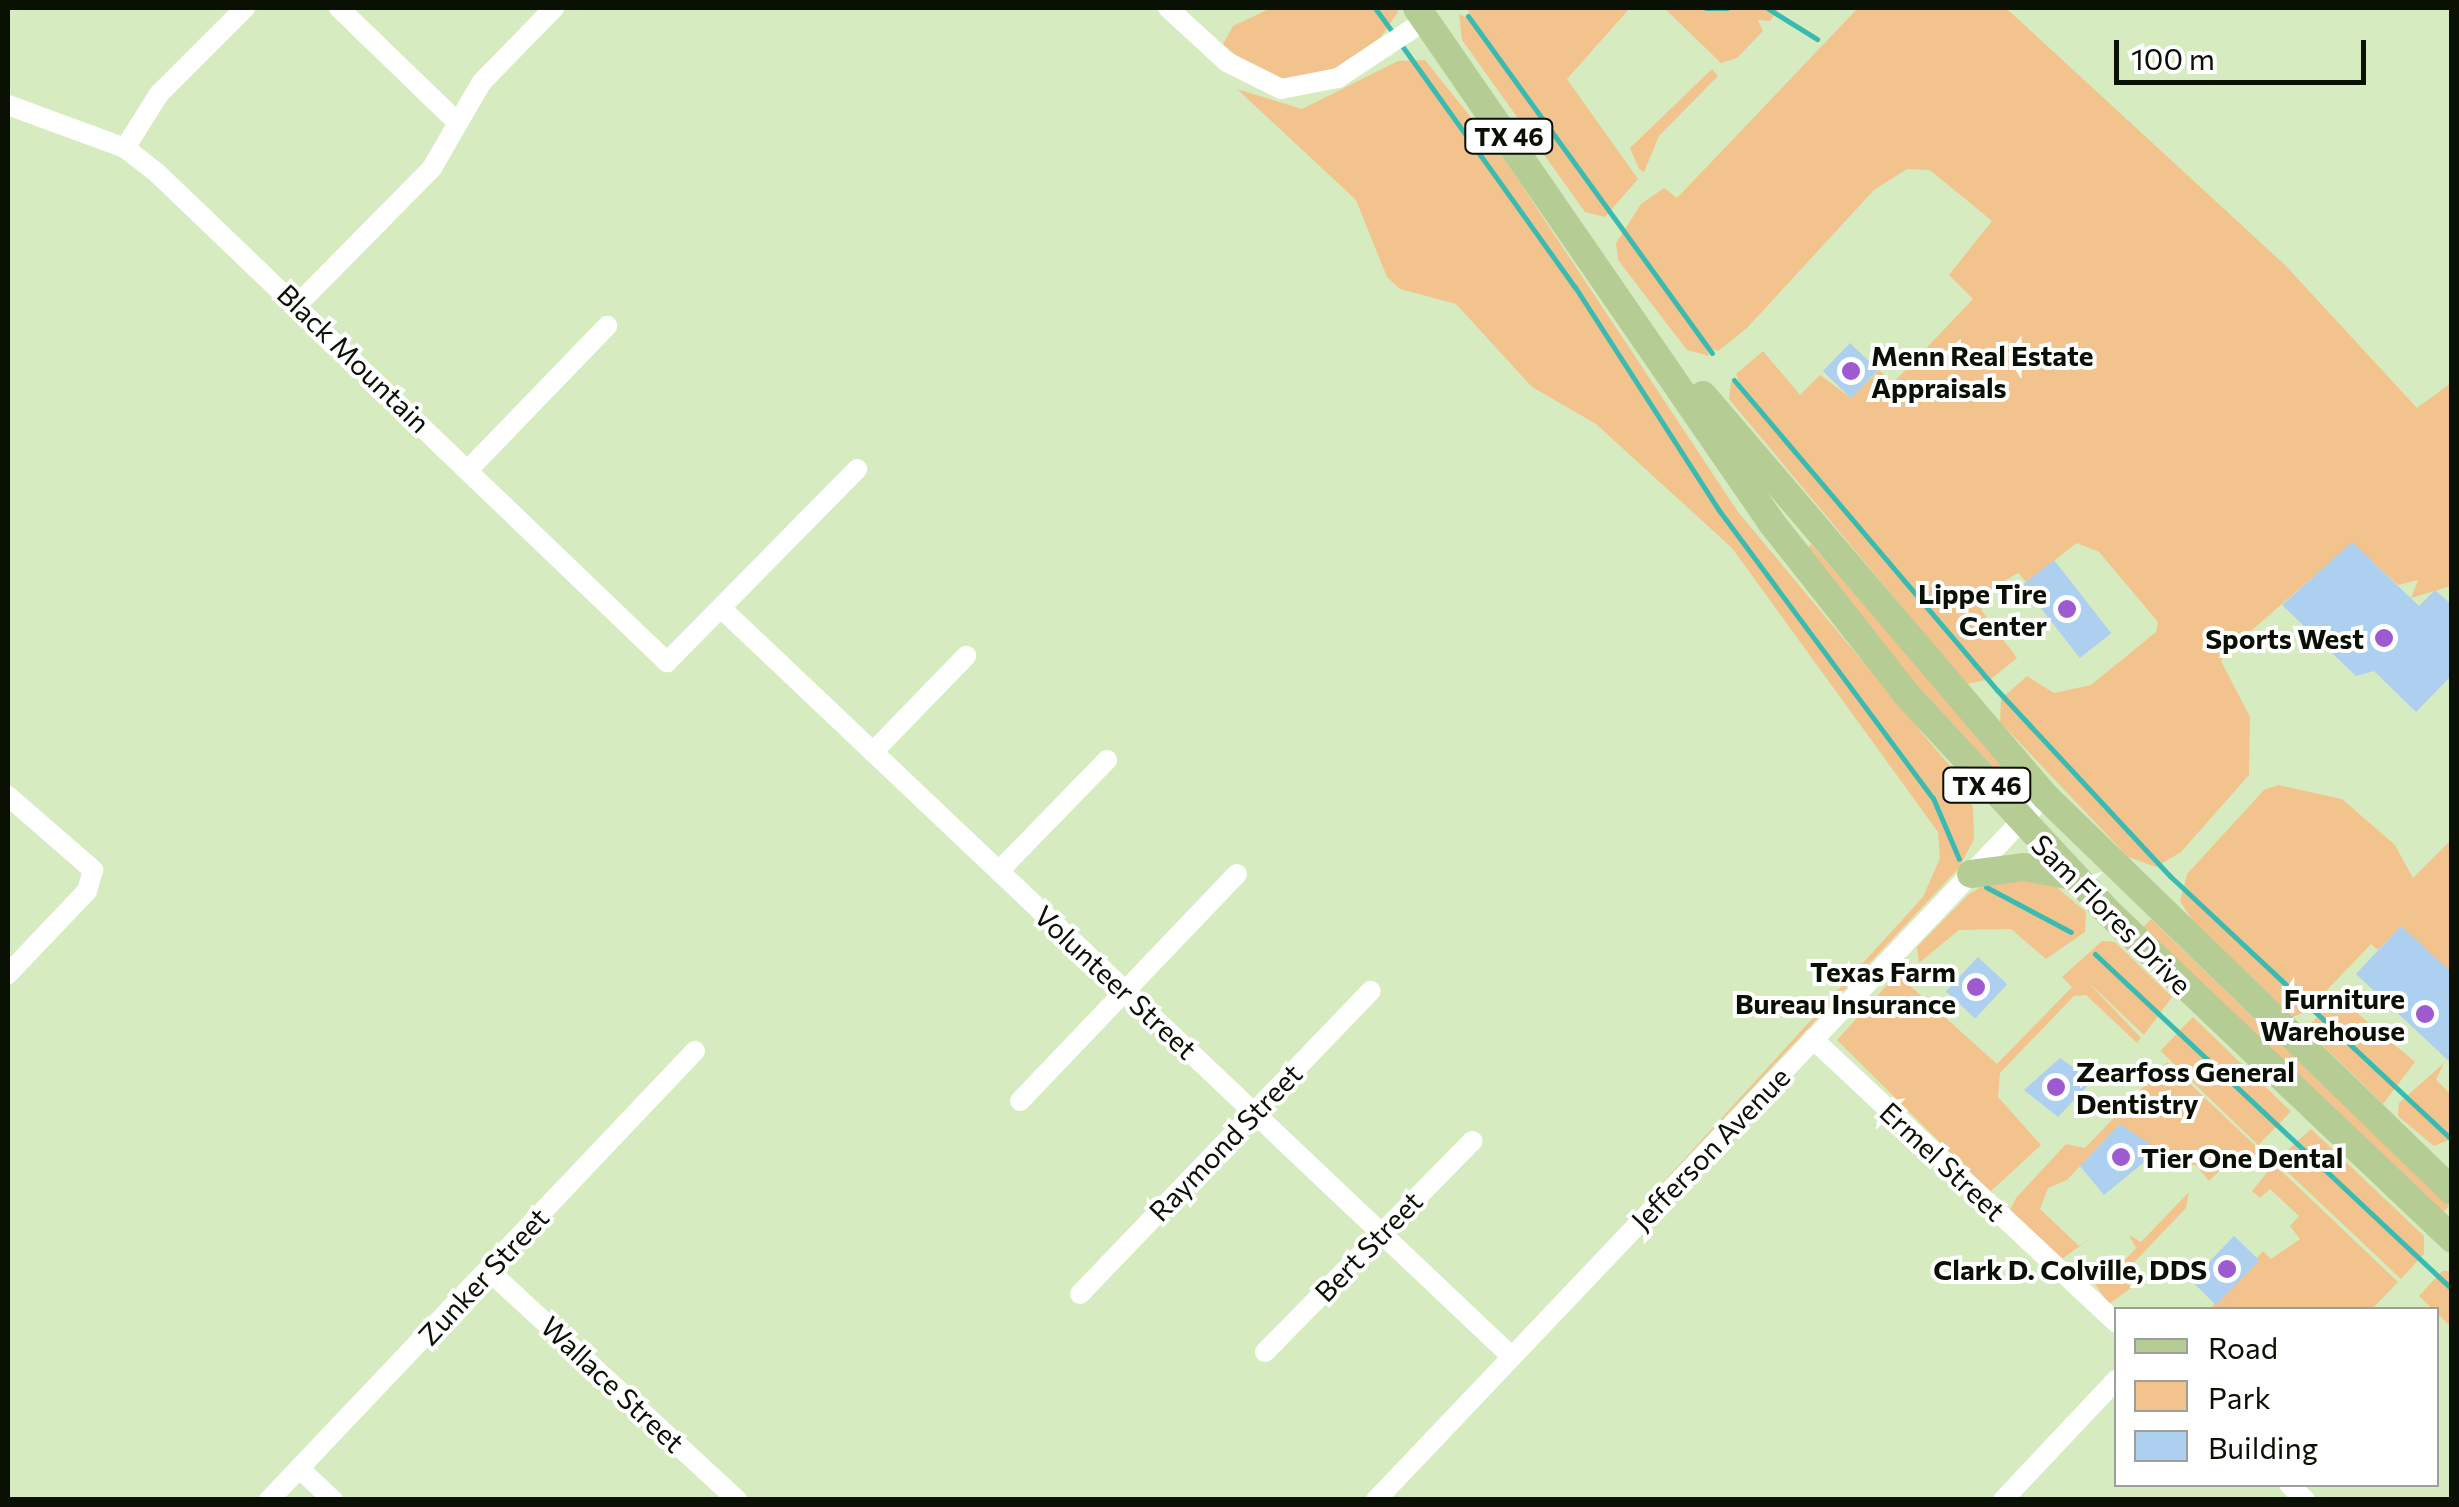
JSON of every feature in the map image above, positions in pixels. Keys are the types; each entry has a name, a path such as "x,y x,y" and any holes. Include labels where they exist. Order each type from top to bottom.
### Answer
{"main road":[{"name":"Sam Flores Drive","path":"1422,14 1802,564 2020,822 2452,1238"},
{"name":"Sam Flores Drive","path":"1598,266 1788,502 2045,796 2452,1191"},
{"path":"1971,874 2024,867 2074,877"}],"street":[{"path":"125,148 159,94 245,8"},
{"path":"339,8 456,120"},
{"path":"298,304 432,168 456,120 554,8"},
{"path":"1168,8 1227,62 1280,89 1338,78 1422,14"},
{"name":"Black Mountain","path":"8,105 125,148 298,304 667,662 721,608"},
{"path":"469,469 607,326"},
{"path":"721,608 858,469"},
{"name":"Volunteer Street","path":"721,608 1511,1356"},
{"path":"873,752 966,656"},
{"path":"999,871 1107,760"},
{"path":"8,796 93,870 86,891 8,974"},
{"name":"Jefferson Avenue","path":"1376,1500 2045,796"},
{"path":"1020,1101 1237,874"},
{"name":"Raymond Street","path":"1080,1294 1371,991"},
{"name":"Ermel Street","path":"1813,1040 2114,1321"},
{"name":"Zunker Street","path":"269,1500 695,1051"},
{"name":"Bert Street","path":"1265,1352 1472,1141"},
{"name":"Wallace Street","path":"488,1270 737,1500"},
{"path":"2003,1500 2114,1382"},
{"path":"299,1468 332,1500"}],"green space":[{"path":"1271,8 1396,8 1398,12 1381,37 1336,68 1286,79 1255,71 1223,44 1233,26"},
{"path":"1466,8 1630,8 1567,79 1638,179 1605,217 1585,212 1462,40 1459,14 1475,21"},
{"path":"1664,8 1780,8 1770,21 1758,20 1763,31 1737,58 1721,63"},
{"path":"1858,8 2006,8 2286,266 2417,408 2451,383 2451,586 2411,598 2418,580 2398,585 2352,543 2227,652 2221,661 2250,717 2249,775 2181,852 2156,867 2128,857 2000,722 2001,699 2027,676 2054,693 2091,685 2156,632 2158,622 2099,552 2077,543 2026,582 2018,573 1981,595 1982,611 2017,658 1991,679 1966,684 1729,399 1731,382 1741,386 1736,374 1763,351 1800,395 1820,375 1851,398 1879,370 1893,383 1973,299 1949,275 1992,221 1930,170 1907,169 1874,190 1747,328 1718,351 1706,347 1709,356 1687,350 1618,260 1616,243 1641,204 1664,188 1677,198"},
{"path":"1425,60 1505,160 1738,512 1959,777 1973,807 1974,839 1959,868 1646,1201 1923,897 1940,858 1938,832 1732,548 1596,424 1532,387 1456,304 1400,289 1387,277 1356,200 1237,89 1302,109 1398,61"},
{"path":"1712,69 1718,76 1659,136 1644,172 1639,169 1630,148"},
{"path":"1811,544 2003,763 2001,777 1917,689 1805,551"},
{"path":"2278,785 2342,799 2395,845 2413,878 2451,840 2451,973 2401,926 2378,950 2371,944 2307,1011 2293,1017 2195,924 2180,901 2187,874 2264,790"},
{"path":"2002,875 2053,884 2086,912 2085,932 2046,959 2011,929 1959,930 1919,963 1917,947 1969,894"},
{"path":"2151,919 2449,1207 2440,1216 2142,928"},
{"path":"2102,941 2115,942 2172,997 2144,1035 2087,981 2141,1038 2137,1043 2086,995 2074,996 2000,1073 1998,1097 2041,1145 1990,1192 1837,1040 1897,974 1997,1064 2072,987 2062,977"},
{"path":"2337,996 2415,1062 2383,1104 2306,1029"},
{"path":"2193,1017 2291,1111 2258,1145 2160,1051"},
{"path":"2167,1062 2260,1150 2238,1173 2224,1166 2209,1181 2196,1165 2172,1163 2120,1124 2067,1180 2048,1188 2040,1209 2079,1246 2091,1238 2062,1259 2010,1210 2016,1198 2066,1144 2085,1148"},
{"path":"2444,1063 2436,1080 2451,1094 2451,1139 2434,1146 2398,1116 2399,1103"},
{"path":"2311,1129 2424,1236 2424,1254 2401,1279 2276,1161"},
{"path":"2274,1164 2398,1282 2374,1307 2212,1307 2263,1251 2271,1259 2300,1239 2290,1226 2299,1216 2270,1189 2260,1198 2252,1191"},
{"path":"2189,1192 2186,1208 2124,1273 2131,1288 2109,1304 2087,1273 2102,1261 2115,1271 2136,1248 2129,1235 2141,1242"},
{"path":"2442,1271 2451,1271 2451,1327 2439,1315 2439,1307 2430,1307 2419,1296"}],"building":[{"name":"Menn Real Estate Appraisals","path":"1850,343 1878,370 1851,398 1823,371"},
{"name":"Sports West","path":"2352,542 2419,606 2435,590 2452,605 2452,675 2416,712 2374,671 2356,676 2282,605"},
{"name":"Lippe Tire Center","path":"2054,560 2111,633 2080,658 2022,585"},
{"name":"Furniture Warehouse","path":"2401,926 2452,973 2452,1064 2356,974"},
{"name":"Texas Farm Bureau Insurance","path":"1978,957 2007,984 1975,1019 1946,991"},
{"name":"Zearfoss General Dentistry","path":"2060,1058 2092,1081 2058,1117 2024,1090"},
{"name":"Tier One Dental","path":"2120,1124 2159,1150 2104,1195 2080,1166"},
{"name":"Clark D. Colville, DDS","path":"2234,1236 2259,1260 2216,1305 2191,1281"}],"waterway":[{"path":"1375,8 1394,34"},
{"path":"1706,8 1727,8"},
{"path":"1767,8 1817,39"},
{"path":"1468,16 1712,353"},
{"path":"1400,43 1575,287 1718,509 1933,798 1959,859"},
{"path":"1734,380 1997,690 2170,876 2452,1140"},
{"path":"1986,887 2071,932"},
{"path":"2095,954 2452,1289"}],"place":[{"name":"Menn Real Estate Appraisals","path":"1851,371"},
{"name":"Lippe Tire Center","path":"2067,609"},
{"name":"Sports West","path":"2384,638"},
{"name":"Texas Farm Bureau Insurance","path":"1976,987"},
{"name":"Furniture Warehouse","path":"2425,1014"},
{"name":"Zearfoss General Dentistry","path":"2056,1087"},
{"name":"Tier One Dental","path":"2121,1157"},
{"name":"Clark D. Colville, DDS","path":"2227,1269"}]}
